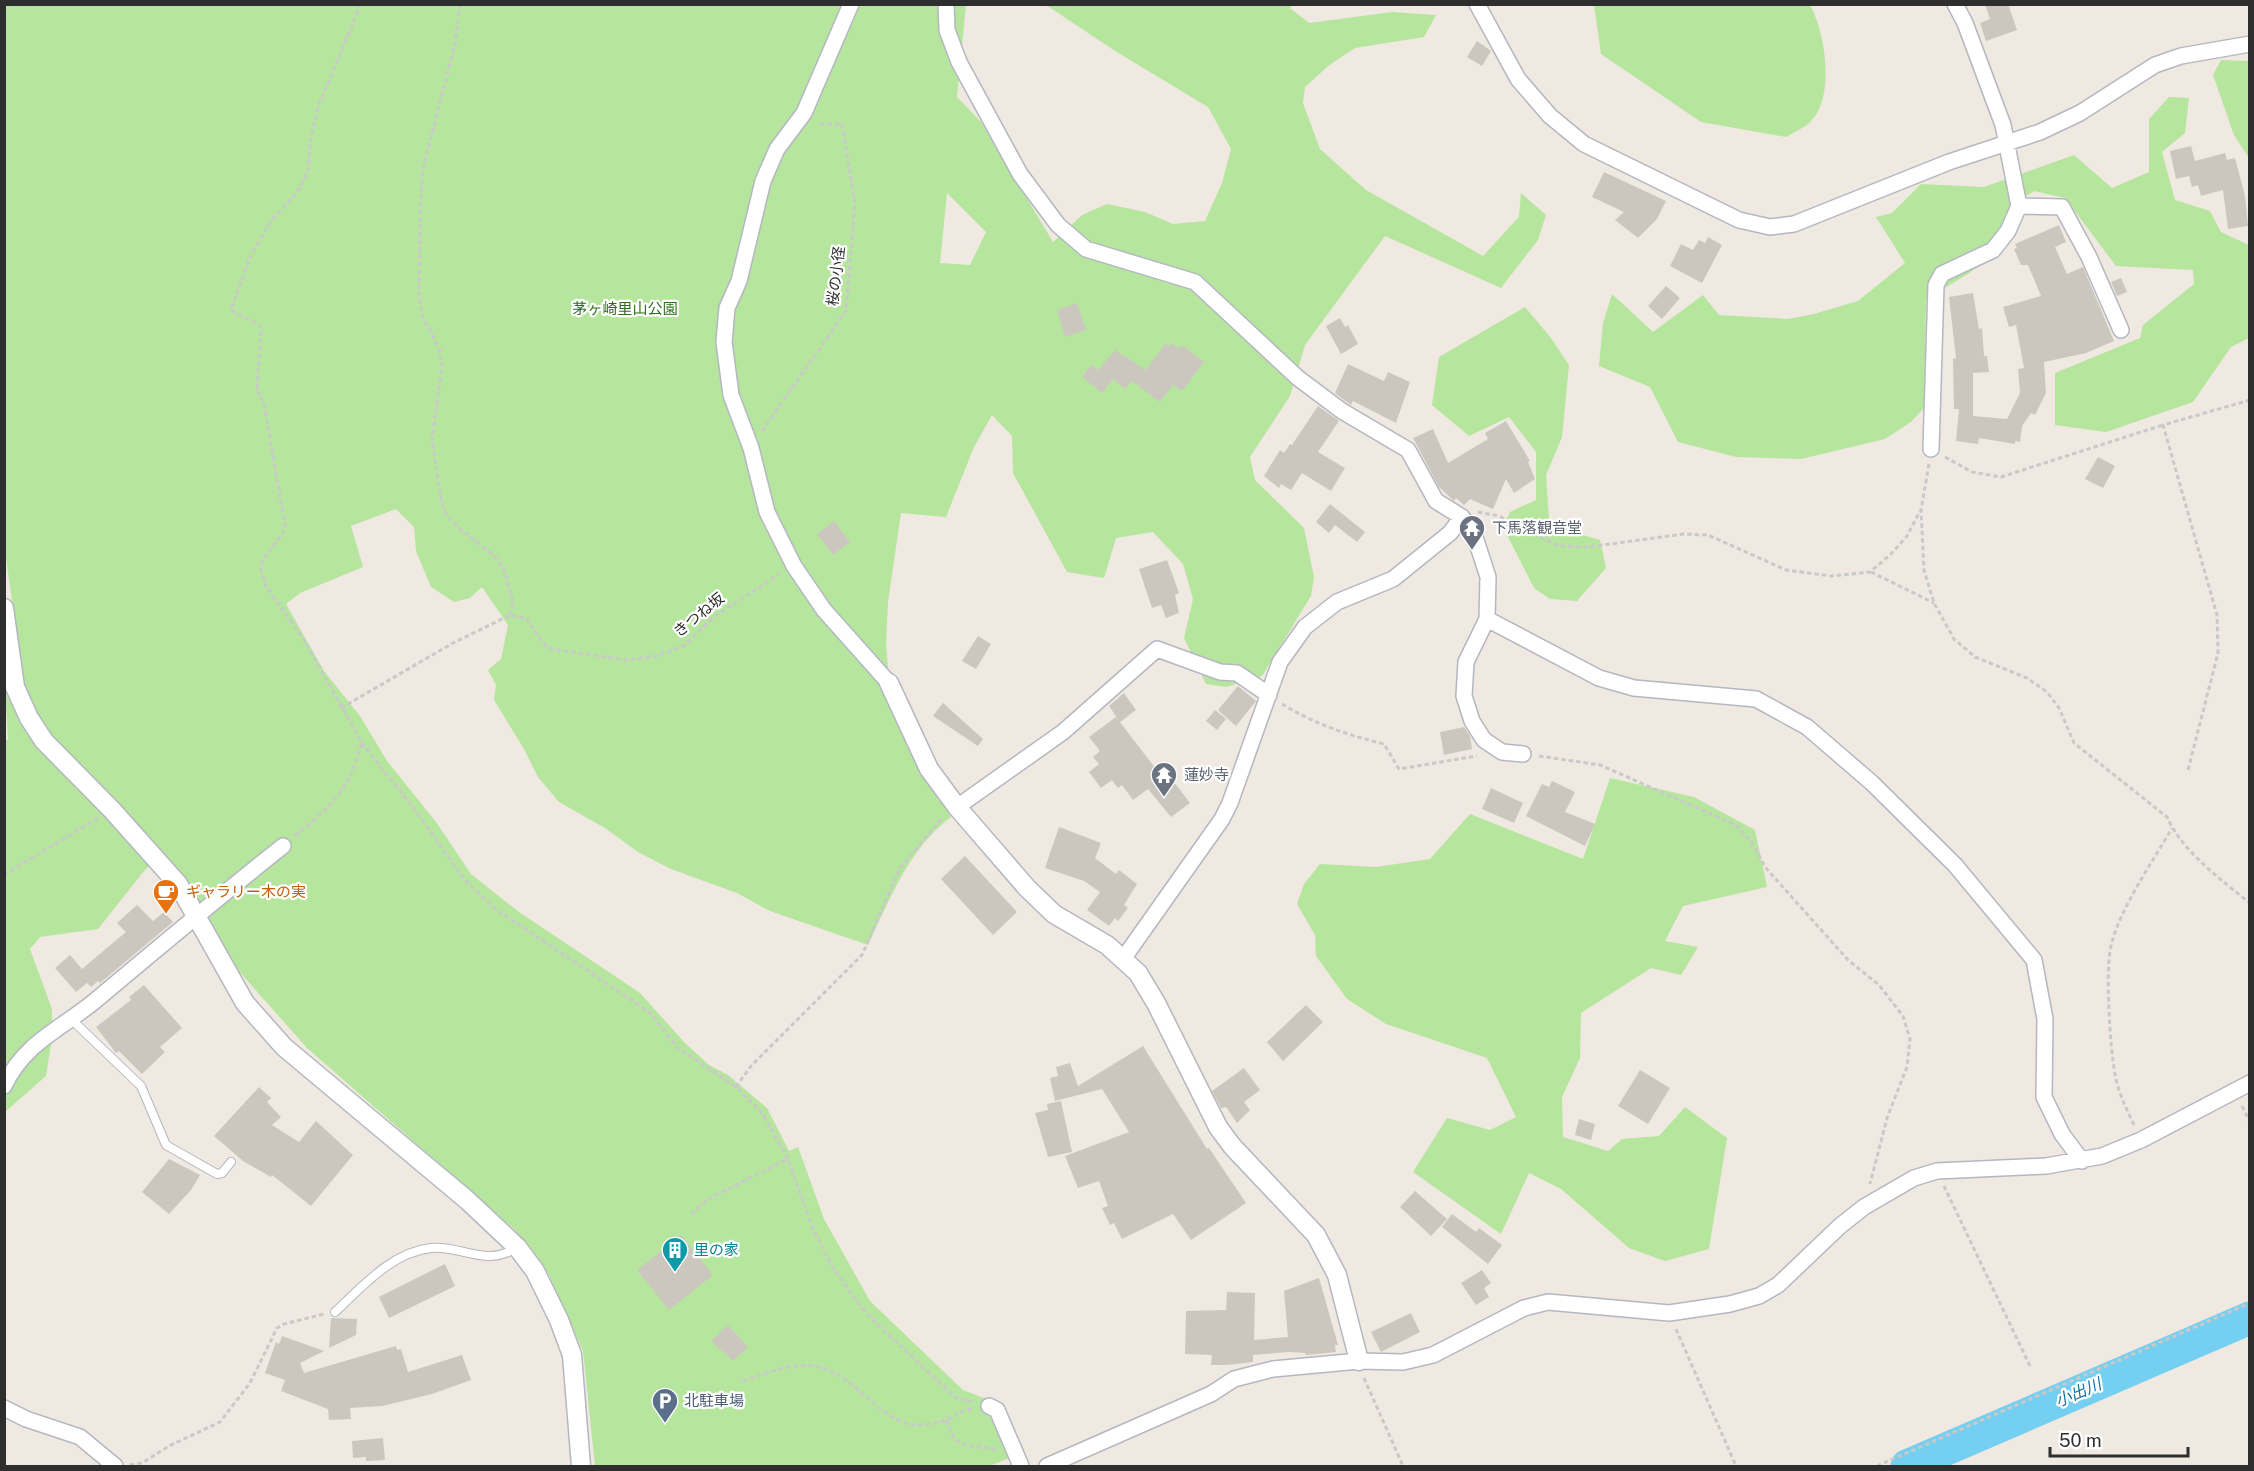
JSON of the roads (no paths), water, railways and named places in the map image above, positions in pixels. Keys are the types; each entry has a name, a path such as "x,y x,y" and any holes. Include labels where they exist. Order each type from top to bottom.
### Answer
{"street":[{"path":"851,4 798,123 777,149 763,181 739,281 727,308 724,342 731,395 751,448 767,512 794,566 824,610 889,683 929,769 957,807 1027,888 1054,914 1107,945 1138,973 1156,1003 1218,1127 1232,1146 1316,1235 1337,1275 1359,1361"},
{"path":"946,4 946,30 959,62 1020,174 1058,225 1086,249 1195,282 1298,378 1342,411 1408,450 1436,501 1462,518 1475,537 1488,577 1487,619 1466,662 1464,696 1472,721 1484,740 1502,752 1523,754"},
{"path":"1477,4 1518,79 1558,123 1584,144 1739,220 1770,226 1794,224 1949,162 2007,144 2080,113 2155,65 2181,56 2250,44"},
{"path":"1931,449 1936,285 1942,274 1993,249 2008,231 2019,206 2003,125 1973,43 1955,4"},
{"path":"2019,206 2062,207 2090,256 2121,330"},
{"path":"1123,959 1222,819 1280,662 1305,627 1337,602 1393,579 1450,533 1462,518"},
{"path":"4,608 10,687 44,741 112,810 178,884 245,1003 284,1047 467,1200 517,1247 547,1294 572,1356 581,1467"},
{"path":"1487,619 1599,678 1634,688 1756,699 1807,727 1872,783 1956,865 2034,960 2045,1020 2044,1097 2062,1134 2082,1161"},
{"path":"957,807 1063,732 1158,648 1220,672 1237,674 1269,696"},
{"path":"4,1086 15,1065 32,1046 72,1020 194,916 283,846"},
{"path":"1047,1467 1211,1394 1234,1379 1273,1369 1359,1361 1403,1362 1433,1354 1524,1308 1548,1302 1669,1313 1730,1304 1759,1296 1778,1285 1864,1206 1914,1178 1937,1171 2046,1166 2082,1161 2141,1140 2250,1083"},
{"path":"989,1406 997,1410 1012,1440 1021,1467"},
{"path":"4,1408 26,1419 80,1437 115,1467"}],"lane":[{"path":"72,1020 141,1086 166,1145 217,1174 222,1173 231,1162"},
{"path":"335,1312 369,1280 404,1254 432,1248 487,1256 506,1255 517,1247"}],"waterway":[{"name":"小出川","path":"1907,1466 2250,1318"}],"place":[{"name":"下馬落観音堂","path":"1472,551"},
{"name":"蓮妙寺","path":"1164,798"},
{"name":"ギャラリー木の実","path":"166,915"},
{"name":"里の家","path":"675,1273"},
{"name":"北駐車場","path":"665,1424"}],"park label":[{"name":"茅ヶ崎里山公園","path":"625,309"}]}
